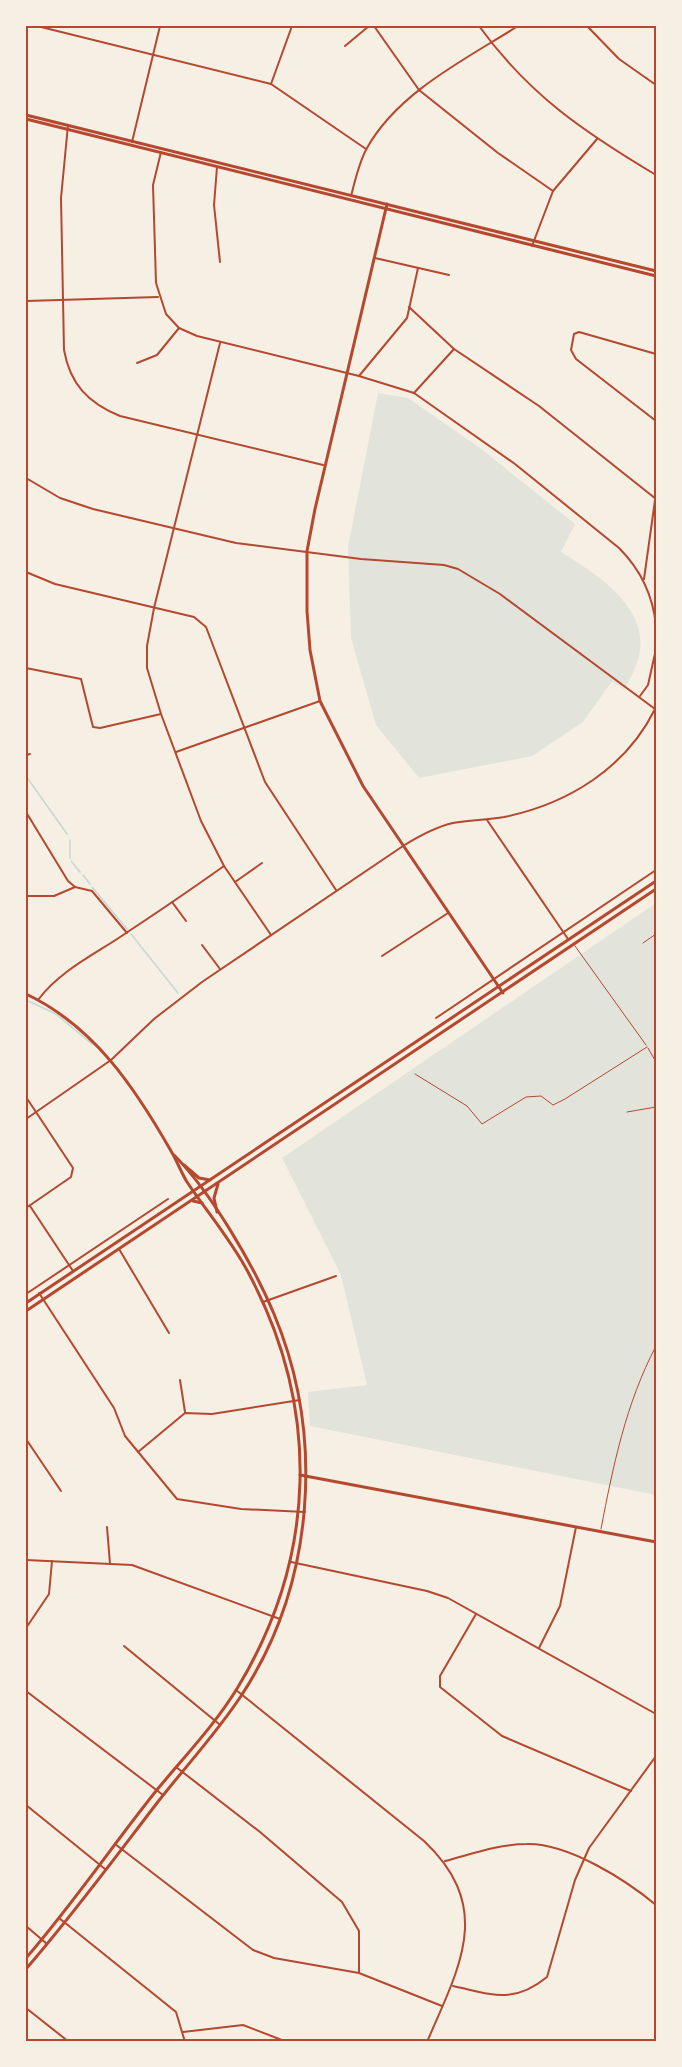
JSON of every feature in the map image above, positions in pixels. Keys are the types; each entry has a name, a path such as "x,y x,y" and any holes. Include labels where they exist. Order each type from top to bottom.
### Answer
{"main road":[{"path":"26,117 657,276"},
{"path":"132,142 217,167 350,197"},
{"path":"386,207 323,465 308,551 309,642 320,701 352,768 503,993"},
{"path":"533,244 657,272"},
{"path":"26,1303 657,881"},
{"path":"26,1311 657,889"},
{"path":"26,994 70,1020 111,1060 173,1154 193,1191 242,1262 279,1342 294,1401 300,1475 300,1512 291,1562 274,1617 236,1690 26,1958"},
{"path":"173,1154 199,1178 210,1180"},
{"path":"26,1969 242,1695 280,1619 297,1563 305,1512 306,1476 300,1400 284,1340 268,1299 252,1268 184,1165"},
{"path":"217,1212 214,1198 219,1183"},
{"path":"191,1201 202,1203"},
{"path":"300,1475 657,1542"},
{"path":"306,1486 316,1478"}],"street":[{"path":"37,26 272,84 366,149"},
{"path":"132,142 160,26"},
{"path":"272,84 292,26"},
{"path":"345,46 369,26"},
{"path":"374,26 419,90 498,153 553,191"},
{"path":"479,26 491,43 535,91 597,139 657,175"},
{"path":"350,197 366,149 399,109 419,90 518,26"},
{"path":"587,26 619,59 657,85"},
{"path":"68,127 61,198 63,350 67,369 86,397 101,408 120,416 323,465"},
{"path":"533,244 553,191 597,139"},
{"path":"161,152 153,185 153,228 158,297 166,314 179,328 220,343 359,376 414,393 514,464 619,548 633,562 644,580 657,626"},
{"path":"217,167 214,205 220,262"},
{"path":"374,258 448,275"},
{"path":"359,376 407,318 418,268"},
{"path":"26,301 158,297"},
{"path":"409,307 454,349 539,406 656,499"},
{"path":"137,363 157,355 179,328"},
{"path":"657,354 581,332 574,334 572,350 576,359 657,421"},
{"path":"220,343 154,608 147,646 147,668 161,714 201,820 224,866 271,935"},
{"path":"414,393 454,349"},
{"path":"26,478 60,498 93,509 258,547 308,551 361,559 432,564 458,569 500,594 656,710 639,739 625,756 601,776 544,804 487,820 452,824 426,832 220,969 154,1019 111,1060 26,1119"},
{"path":"644,580 657,493"},
{"path":"26,572 55,584 194,617 206,627 265,782 336,890"},
{"path":"640,696 648,685 657,649"},
{"path":"26,668 81,679 93,727 100,728 161,714"},
{"path":"176,752 320,701"},
{"path":"26,755 30,754"},
{"path":"26,812 68,881 75,887 92,891 127,933"},
{"path":"487,820 568,939"},
{"path":"235,882 262,863"},
{"path":"38,1000 46,988 81,961 127,933 224,866"},
{"path":"436,1018 657,870"},
{"path":"26,896 54,896 75,887"},
{"path":"172,902 186,921"},
{"path":"382,956 448,913"},
{"path":"202,945 220,969"},
{"path":"26,1097 73,1168 71,1177 26,1208"},
{"path":"26,1294 168,1199"},
{"path":"30,1206 73,1271"},
{"path":"119,1249 169,1333"},
{"path":"262,1302 336,1276"},
{"path":"39,1293 114,1408 124,1436 171,1494 184,1502 305,1512"},
{"path":"180,1380 185,1413"},
{"path":"138,1452 185,1413 212,1414 300,1400"},
{"path":"26,1439 61,1491"},
{"path":"107,1527 110,1564"},
{"path":"539,1648 560,1606 576,1527"},
{"path":"26,1560 132,1565 280,1619"},
{"path":"26,1628 49,1594 52,1561"},
{"path":"291,1562 427,1591 448,1598 657,1714"},
{"path":"476,1614 440,1676 440,1687 502,1736 630,1791"},
{"path":"124,1646 219,1724"},
{"path":"236,1690 393,1815 445,1861 455,1878 463,1905 465,1930 453,1986 427,2042"},
{"path":"26,1691 163,1796"},
{"path":"453,1986 512,1997 547,1977 583,1860 598,1835 657,1756"},
{"path":"176,1767 260,1832 342,1902 359,1932 358,1973"},
{"path":"26,1805 105,1869"},
{"path":"445,1861 508,1845 531,1843 556,1849 619,1877 657,1905"},
{"path":"115,1844 253,1950 274,1958 358,1973 442,2006"},
{"path":"59,1918 176,2012 185,2042"},
{"path":"26,1926 47,1944"},
{"path":"26,2008 69,2042"},
{"path":"183,2032 243,2025 287,2042"}],"lane":[{"path":"643,943 657,934"},
{"path":"574,944 657,1062"},
{"path":"415,1074 467,1106 482,1124 526,1097 541,1096 553,1105 647,1047"},
{"path":"627,1112 657,1107"},
{"path":"601,1531 622,1433 636,1391 657,1346"}],"shaded area":[{"path":"378,393 408,398 480,448 575,524 561,552 590,571 617,594 628,607 636,622 640,638 639,656 625,690 612,681 583,722 532,756 419,778 376,725 351,638 348,547"},
{"path":"656,903 656,1495 310,1426 308,1392 367,1385 341,1275 282,1158"}],"waterway":[{"path":"26,776 67,834"},
{"path":"70,840 70,858"},
{"path":"71,861 80,872"},
{"path":"83,875 90,884"},
{"path":"92,887 127,929"},
{"path":"131,934 178,993"},
{"path":"26,1000 56,1014 92,1044"}]}
